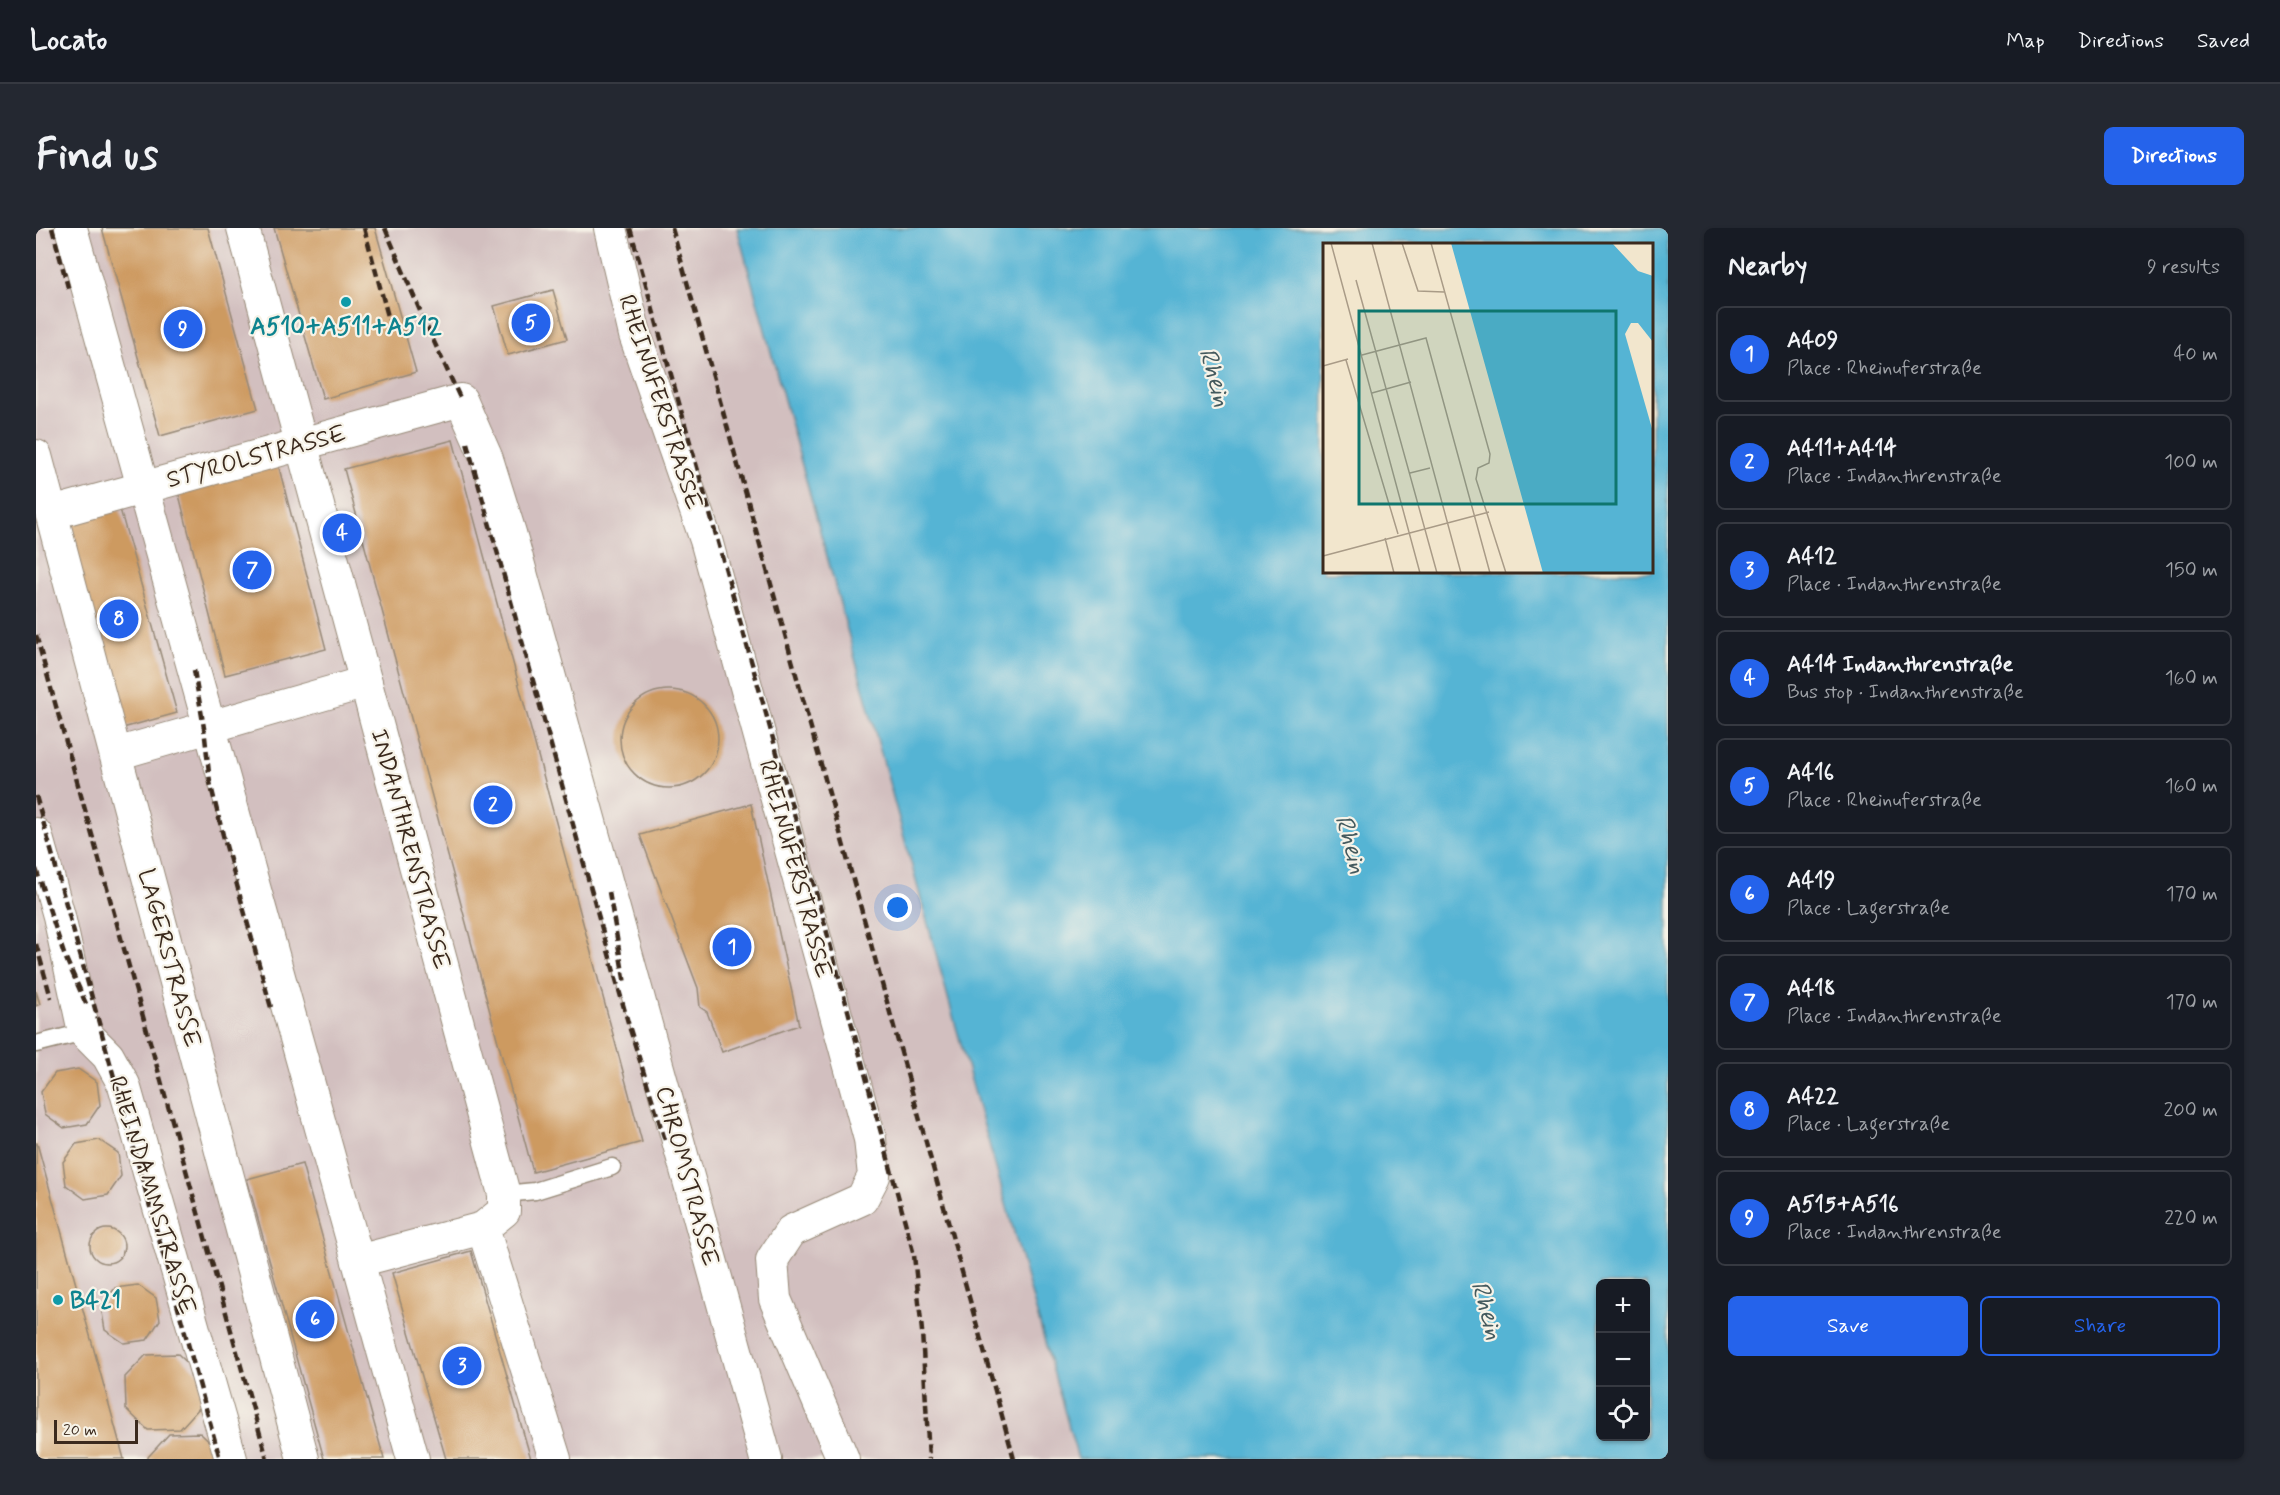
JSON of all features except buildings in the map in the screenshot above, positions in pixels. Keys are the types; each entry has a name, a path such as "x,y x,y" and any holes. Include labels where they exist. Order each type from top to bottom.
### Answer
{"street":[{"path":"71,228 413,1459"},
{"name":"INDANTHRENSTRASSE","path":"243,228 504,1194"},
{"name":"RHEINUFERSTRASSE","path":"610,228 636,335 706,540 870,1139 874,1176 862,1199 791,1231 772,1260 776,1299 843,1459"},
{"name":"STYROLSTRASSE","path":"52,513 461,400"},
{"name":"CHROMSTRASSE","path":"461,400 487,459 510,532 766,1459"},
{"name":"LAGERSTRASSE","path":"36,456 303,1459"},
{"path":"116,753 366,682"},
{"path":"36,834 59,916 84,1032"},
{"name":"RHEINDAMMSTRASSE","path":"84,1032 108,1056 124,1085 231,1459"},
{"path":"358,1261 483,1228 504,1211 504,1194"},
{"path":"483,1228 555,1459"}],"lane":[{"path":"36,1044 84,1032"},
{"path":"504,1194 535,1191 612,1167"}],"shaded area":[{"path":"36,228 737,228 955,1023 1078,1459 36,1459"}],"water":[{"name":"Rhein","path":"737,228 1668,228 1668,1459 1078,1459 955,1023"}],"railway":[{"path":"52,228 69,291"},
{"path":"364,228 389,320"},
{"path":"385,228 461,400"},
{"path":"630,228 819,903 914,1255 922,1331 929,1459"},
{"path":"672,228 1014,1459"},
{"path":"467,443 629,1026 665,1140"},
{"path":"36,635 267,1459"},
{"path":"194,670 210,782 272,1011"},
{"path":"36,796 220,1459"},
{"path":"36,869 64,954 87,1006"},
{"path":"609,892 625,984"},
{"path":"36,944 51,998"}],"place":[{"name":"A510+A511+A512","path":"346,302"},
{"name":"A416","path":"531,323"},
{"name":"A515+A516","path":"183,329"},
{"name":"A414 Indanthrenstraße","path":"342,533"},
{"name":"A418","path":"252,570"},
{"name":"A422","path":"119,619"},
{"name":"A411+A414","path":"493,805"},
{"name":"A409","path":"732,947"},
{"name":"B421","path":"58,1300"},
{"name":"A419","path":"315,1319"},
{"name":"A412","path":"462,1366"}]}
